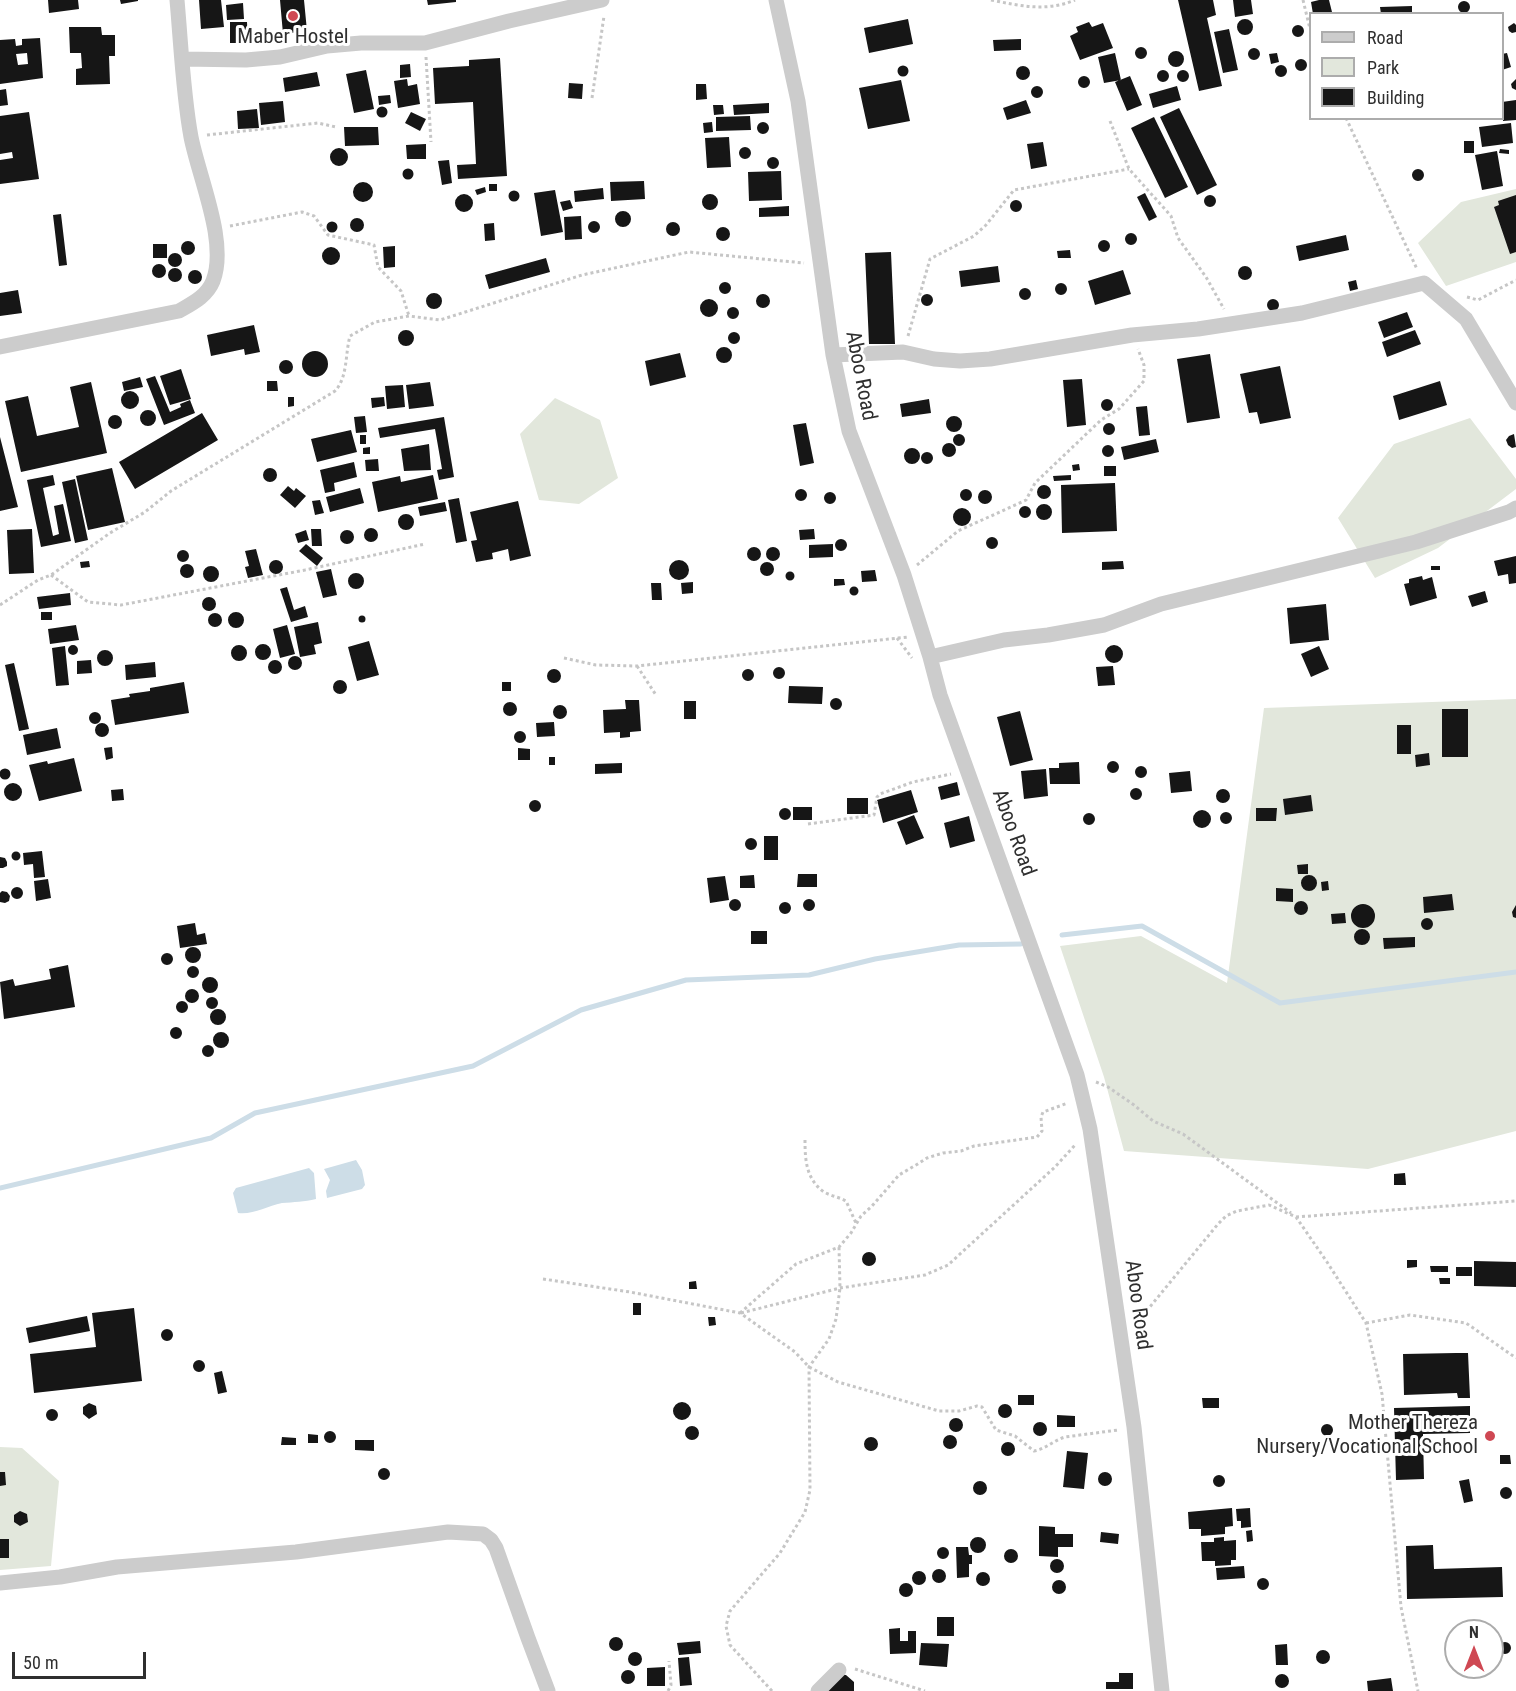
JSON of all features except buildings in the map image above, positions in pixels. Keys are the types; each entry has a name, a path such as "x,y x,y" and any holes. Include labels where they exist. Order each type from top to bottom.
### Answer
{"street":[{"path":"0,347 179,311 203,296 213,281 217,257 215,229 191,135 177,0"},
{"path":"183,59 246,60 280,57 327,46 361,43 425,43 602,0"},
{"name":"Aboo Road","path":"776,0 798,101 833,355 849,431 904,575 940,695 1083,1097 1090,1129 1134,1426 1162,1691"},
{"path":"833,355 903,352 934,359 960,361 980,359 1132,335 1233,324 1302,313 1424,283 1466,319 1516,404"},
{"path":"930,657 1005,640 1104,624 1161,604 1416,542 1516,508"},
{"path":"0,1584 117,1567 296,1552 448,1532 483,1534 496,1548 548,1691"},
{"path":"818,1691 838,1671"}],"path":[{"path":"592,98 605,11 602,0"},
{"path":"991,0 1043,8 1075,0"},
{"path":"1303,0 1309,22"},
{"path":"425,43 431,142"},
{"path":"1347,120 1424,283"},
{"path":"1110,122 1129,168 1171,216 1178,238 1206,277 1233,324"},
{"path":"191,135 221,135 318,123 336,126"},
{"path":"903,352 930,259 974,236 986,225 1014,190 1129,168"},
{"path":"215,229 302,212 314,216 328,235 374,245 378,267 400,291 409,316"},
{"path":"0,606 145,512 171,491 335,391 345,371 350,336 375,322 409,316 440,320 582,275 689,252 821,264"},
{"path":"1467,297 1478,300 1516,280"},
{"path":"904,575 958,531 1026,500 1035,483 1086,433 1119,409 1144,381 1144,365 1132,335"},
{"path":"51,574 88,602 121,605 425,544"},
{"path":"564,658 596,665 637,666 924,637"},
{"path":"637,666 656,695"},
{"path":"808,824 874,815 877,797 880,794 933,777 969,772"},
{"path":"1077,1075 1108,1087 1153,1121 1184,1134 1296,1217 1366,1323 1382,1394 1401,1607 1418,1691"},
{"path":"740,1313 796,1264 839,1247 856,1223 899,1175 927,1158 943,1153 961,1152 974,1146 1037,1137 1042,1131 1042,1112 1083,1097"},
{"path":"740,1313 840,1288 925,1275 948,1265 1055,1167 1090,1129"},
{"path":"805,1140 805,1160 810,1175 823,1191 846,1201 856,1223"},
{"path":"1121,1341 1149,1311 1226,1216 1237,1211 1269,1205 1296,1217 1516,1201"},
{"path":"772,1691 730,1645 726,1626 730,1611 780,1553 805,1512 810,1490 809,1367 829,1339 836,1319 840,1288 839,1247"},
{"path":"543,1279 630,1292 740,1313 795,1352 809,1367 838,1382 939,1412 982,1407 996,1430 1016,1436 1034,1451 1065,1437 1134,1426"},
{"path":"1366,1323 1410,1315 1466,1323 1516,1358"},
{"path":"668,1691 669,1661"},
{"path":"838,1671 845,1668 853,1669 925,1691"}],"green space":[{"path":"1516,189 1516,262 1446,286 1418,243 1461,202"},
{"path":"555,398 600,420 618,478 579,504 539,500 520,434"},
{"path":"1470,418 1516,479 1516,489 1438,548 1375,578 1338,518 1394,444"},
{"path":"1516,699 1516,1131 1368,1169 1124,1151 1104,1077 1060,946 1141,936 1227,983 1264,708"},
{"path":"0,1447 22,1448 59,1481 51,1566 0,1570"}],"shaded area":[{"path":"356,1160 362,1170 365,1185 362,1189 327,1198 326,1191 330,1180 324,1169"},
{"path":"309,1168 314,1173 316,1199 282,1203 255,1212 238,1213 233,1193 236,1188"}],"waterway":[{"path":"1062,935 1142,926 1280,1003 1516,972"},
{"path":"0,1188 211,1138 255,1113 473,1066 581,1010 686,980 809,975 875,959 959,945 1021,944"}],"place":[{"name":"Maber Hostel","path":"293,16"},
{"name":"Mother Thereza Nursery/Vocational School","path":"1490,1436"}]}
